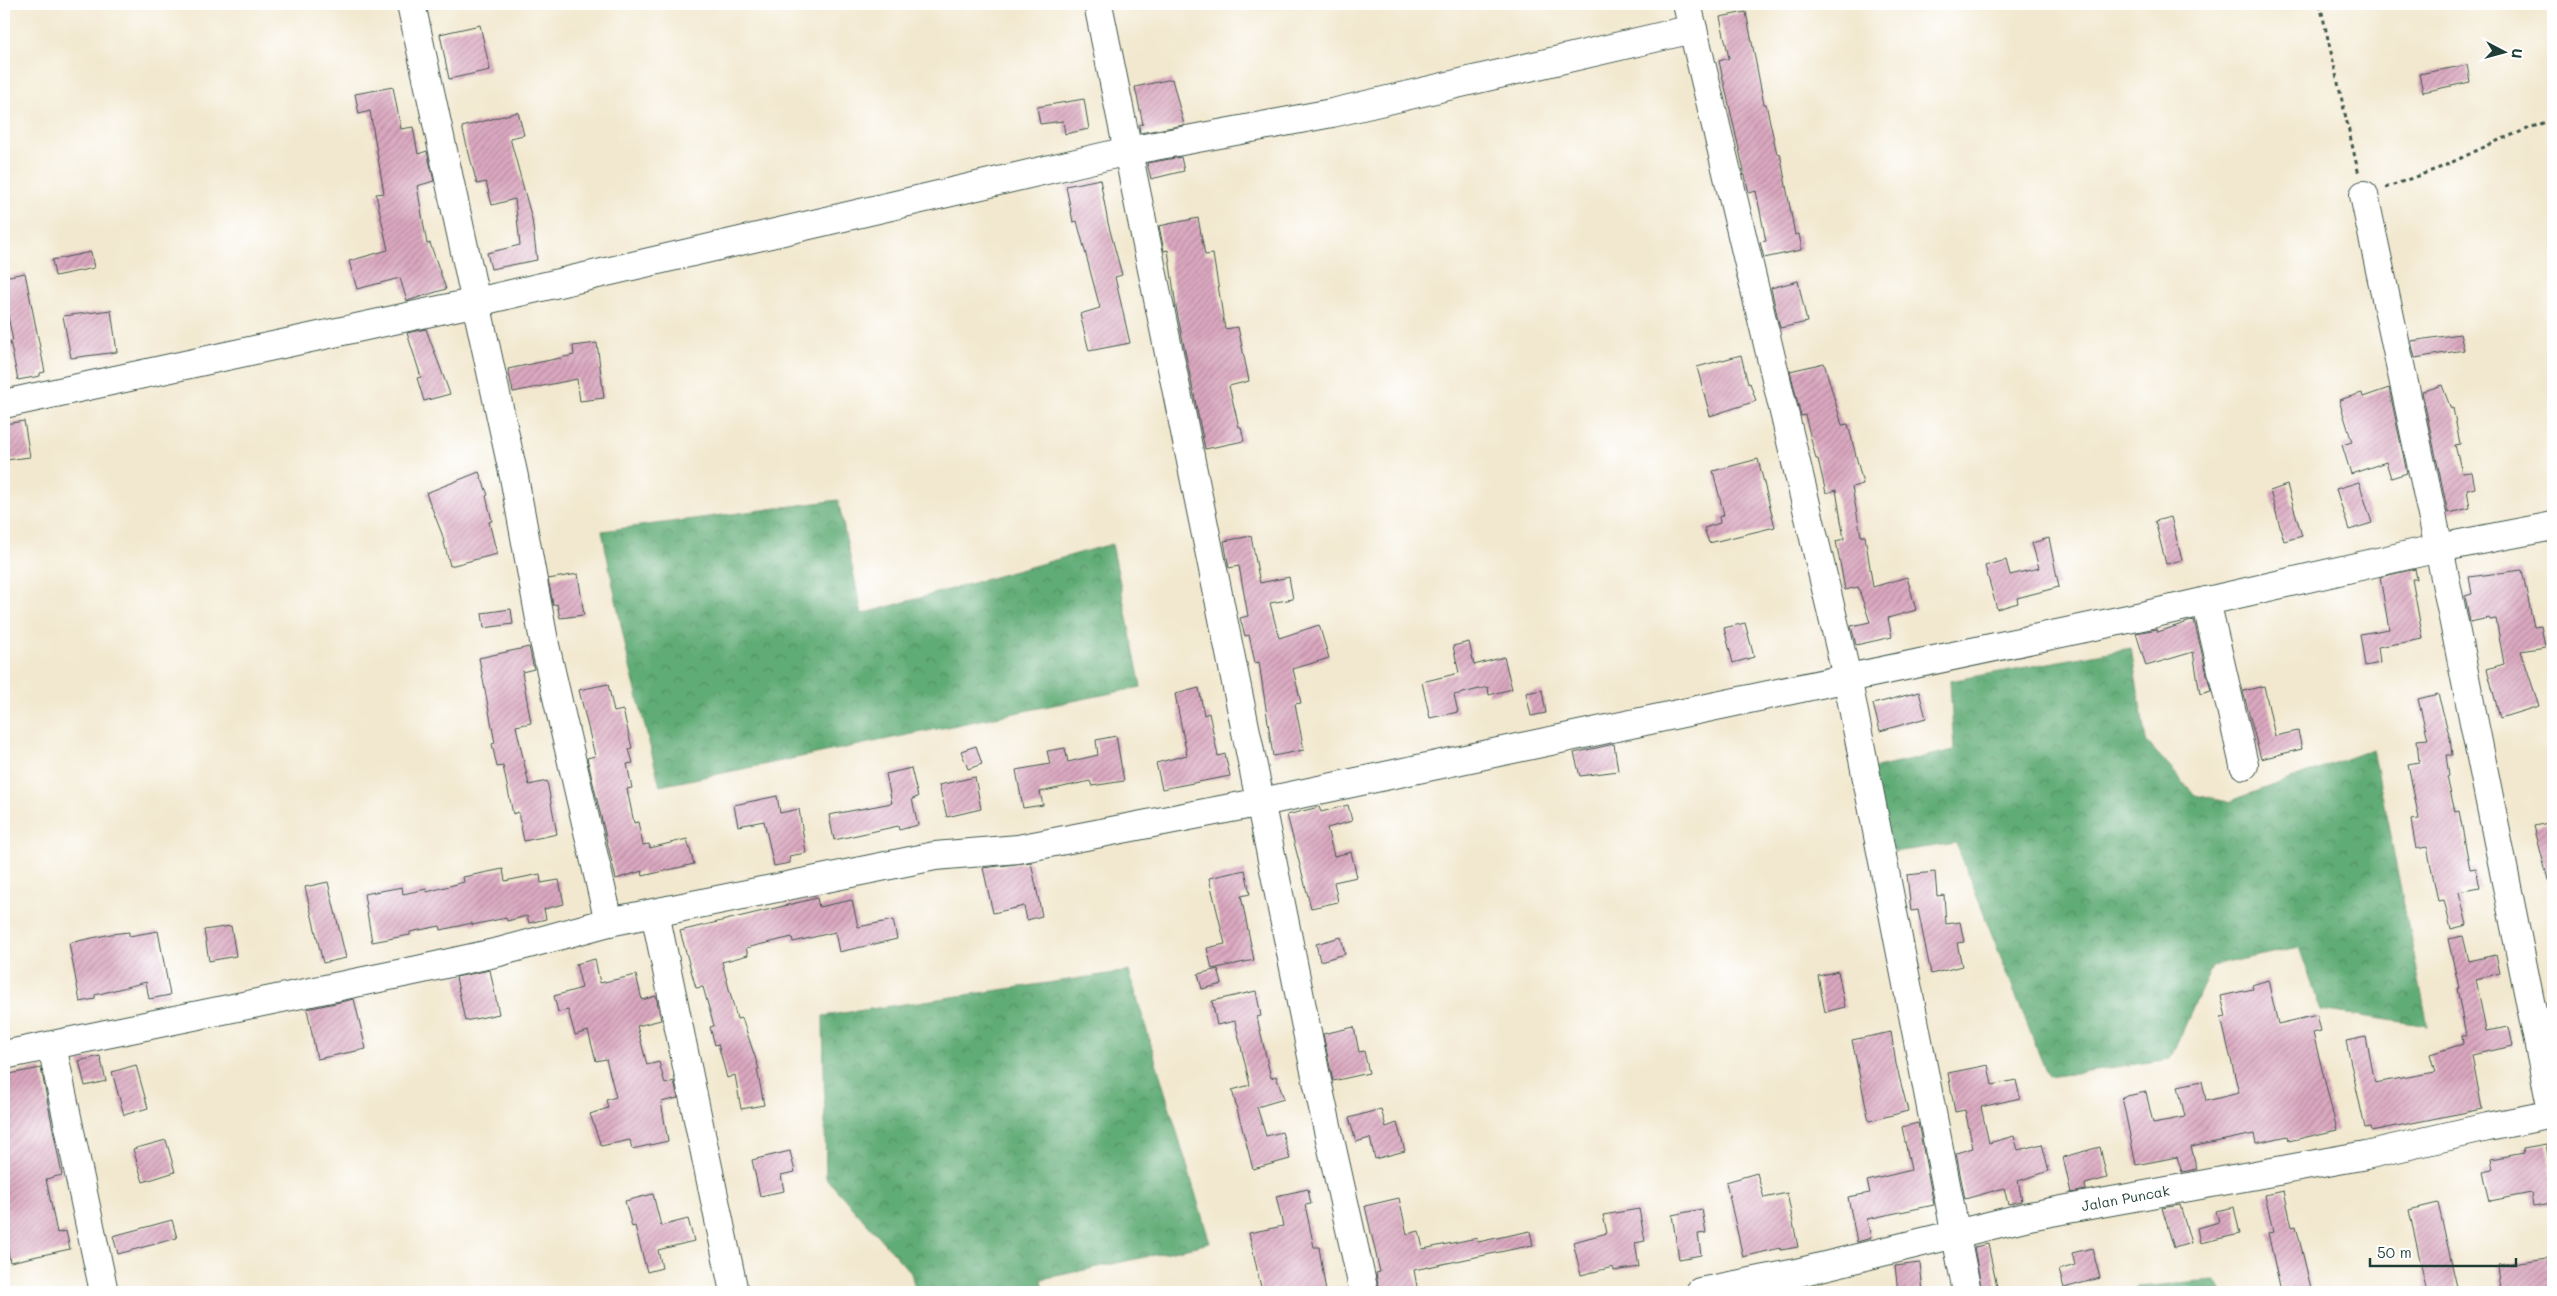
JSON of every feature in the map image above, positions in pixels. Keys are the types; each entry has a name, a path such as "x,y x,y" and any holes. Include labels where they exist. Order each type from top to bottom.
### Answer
{"street":[{"path":"411,4 514,476 544,641 609,922"},
{"path":"1098,4 1262,802 1317,1081 1364,1292"},
{"path":"4,404 477,302 1128,151 1332,113 1690,16 1847,677 1967,1292"},
{"path":"2364,196 2439,548 2553,1115"},
{"path":"4,1055 490,954 609,922 935,856 1018,849 1262,802 2206,601 2439,548 2553,526"},
{"path":"2206,601 2244,765"},
{"path":"655,914 734,1292"},
{"path":"52,1046 104,1292"},
{"name":"Jalan Puncak","path":"1700,1292 1796,1273 1955,1233 2102,1202 2366,1156 2488,1126 2553,1115"}],"path":[{"path":"2320,4 2364,196 2442,167 2553,119"}],"green space":[{"path":"838,500 862,614 1112,544 1141,687 660,786 628,659 602,531"},
{"path":"2131,648 2146,741 2195,795 2228,802 2373,749 2428,1026 2321,1010 2299,947 2212,966 2170,1059 2048,1077 1956,843 1880,854 1859,772 1954,750 1950,681"},
{"path":"1129,971 1210,1243 1042,1279 1044,1292 916,1292 911,1273 826,1178 823,1016"},
{"path":"2215,1280 2222,1292 2133,1292 2138,1286"}],"building":[{"path":"1746,12 1764,104 1766,104 1777,154 1780,153 1795,235 1799,234 1801,244 1801,250 1764,258 1760,242 1766,241 1756,191 1749,193 1719,61 1729,58 1720,17"},
{"path":"480,25 490,70 449,79 440,34"},
{"path":"2467,65 2470,82 2423,92 2419,74"},
{"path":"1172,79 1184,125 1140,133 1139,125 1143,124 1135,87"},
{"path":"393,87 401,129 413,127 418,154 427,151 434,181 417,186 427,244 430,243 446,289 407,301 400,278 357,289 349,261 388,250 376,194 384,193 370,111 359,114 355,94"},
{"path":"1084,99 1089,129 1065,134 1063,121 1040,124 1037,107"},
{"path":"518,112 524,135 510,138 532,219 537,260 491,269 487,253 520,245 515,199 492,205 486,182 477,184 462,127"},
{"path":"1181,157 1184,171 1151,179 1147,163"},
{"path":"1100,179 1108,223 1122,275 1115,277 1130,343 1089,351 1080,314 1100,308 1077,221 1073,222 1066,186"},
{"path":"1198,218 1205,255 1213,254 1225,329 1238,327 1249,381 1229,386 1244,441 1205,449 1176,307 1168,250 1164,251 1159,226"},
{"path":"91,252 94,268 55,276 52,260"},
{"path":"25,273 45,372 40,373 40,376 18,380 10,341 13,341 4,296 4,277"},
{"path":"1798,281 1807,322 1780,328 1771,288"},
{"path":"111,310 117,352 71,358 63,316"},
{"path":"426,329 450,394 424,401 417,378 421,377 407,333"},
{"path":"2460,334 2464,350 2415,358 2411,341"},
{"path":"597,343 604,398 580,401 577,379 513,392 508,369 574,355 573,346"},
{"path":"1741,355 1748,384 1750,383 1756,401 1710,416 1697,367"},
{"path":"1824,363 1842,425 1848,424 1863,484 1852,487 1861,536 1865,536 1873,587 1907,577 1916,610 1888,618 1892,637 1856,645 1851,626 1870,622 1858,587 1845,590 1836,541 1844,539 1836,490 1826,493 1805,415 1801,416 1790,371"},
{"path":"2442,385 2451,409 2453,408 2460,444 2455,445 2462,473 2472,472 2475,488 2467,490 2470,508 2448,513 2422,392"},
{"path":"2389,388 2407,473 2391,478 2386,462 2351,474 2342,445 2352,442 2339,400 2362,393 2363,397"},
{"path":"24,421 30,457 6,460 4,424"},
{"path":"1758,459 1775,527 1709,543 1704,528 1720,523 1719,517 1724,515 1713,471"},
{"path":"479,472 488,495 486,496 492,521 489,522 497,554 450,566 442,534 426,493"},
{"path":"2359,482 2372,523 2349,530 2336,489"},
{"path":"2287,485 2302,536 2284,541 2270,491"},
{"path":"2171,517 2182,560 2166,564 2155,521"},
{"path":"1251,536 1260,583 1289,577 1293,599 1270,603 1279,638 1319,625 1329,658 1293,669 1301,703 1295,704 1304,750 1273,756 1259,662 1255,663 1249,635 1245,636 1240,618 1248,616 1239,566 1229,568 1224,541"},
{"path":"2049,538 2059,587 2017,598 2018,603 1997,609 1985,566 2006,560 2010,575 2039,568 2032,543"},
{"path":"2415,569 2417,579 2412,579 2423,639 2378,647 2380,663 2365,666 2360,634 2389,629 2380,577"},
{"path":"2522,570 2534,627 2541,626 2545,647 2521,651 2539,706 2500,718 2487,669 2504,664 2496,619 2490,620 2489,618 2470,622 2465,596 2472,594 2469,577"},
{"path":"578,574 584,615 560,618 557,604 553,605 548,579"},
{"path":"511,609 513,624 484,628 482,613"},
{"path":"2194,620 2211,691 2200,694 2193,652 2146,666 2136,633 2157,629 2158,632"},
{"path":"1745,623 1754,657 1733,663 1724,628"},
{"path":"1469,642 1474,665 1504,657 1512,689 1489,695 1488,687 1454,695 1458,712 1430,718 1422,682 1459,673 1453,646"},
{"path":"529,647 534,669 522,672 531,723 516,726 529,785 547,781 557,834 524,841 518,812 513,814 503,766 497,767 492,744 495,743 479,658"},
{"path":"608,684 614,712 623,710 632,748 629,749 633,763 627,764 632,788 627,789 634,823 638,822 643,845 649,844 650,848 687,839 694,864 643,876 642,871 616,879 587,758 595,756 579,690"},
{"path":"2264,686 2275,736 2298,731 2302,749 2261,759 2243,691"},
{"path":"1199,688 1204,715 1209,713 1218,756 1225,754 1230,776 1162,789 1156,763 1187,755 1175,694"},
{"path":"1542,690 1546,713 1531,716 1526,693"},
{"path":"1919,692 1926,718 1880,731 1873,704"},
{"path":"2438,694 2450,738 2452,755 2446,755 2449,776 2447,777 2455,812 2459,811 2470,869 2476,868 2480,888 2459,892 2467,925 2451,929 2444,900 2438,901 2427,847 2416,849 2411,820 2419,819 2408,764 2419,762 2417,740 2428,739 2418,699"},
{"path":"1116,736 1124,781 1092,786 1090,781 1040,792 1043,805 1023,808 1016,770 1050,764 1047,751 1065,748 1068,762 1098,755 1096,740"},
{"path":"1614,744 1618,771 1580,776 1574,753"},
{"path":"976,746 982,764 968,769 961,751"},
{"path":"911,768 918,797 912,799 918,825 899,830 898,826 834,840 829,815 892,803 886,774"},
{"path":"975,777 981,809 947,817 939,785"},
{"path":"777,796 780,813 799,809 806,853 789,856 790,863 774,866 764,821 738,826 734,805"},
{"path":"1348,805 1352,821 1327,828 1334,856 1351,852 1357,877 1334,882 1338,902 1311,908 1287,815 1319,807 1321,812"},
{"path":"2553,822 2553,880 2548,880 2534,826"},
{"path":"1031,862 1042,916 1027,920 1024,906 993,913 983,868"},
{"path":"503,869 505,881 540,874 541,883 559,880 564,904 544,909 546,919 529,923 527,916 507,921 506,918 441,930 440,926 410,932 410,935 372,942 364,894 402,887 403,894 426,889 427,892 464,882 463,877"},
{"path":"1245,870 1250,894 1241,896 1254,960 1212,969 1207,948 1225,944 1209,878"},
{"path":"1935,872 1937,896 1944,895 1946,924 1960,922 1964,942 1957,943 1962,966 1931,974 1918,910 1911,911 1907,875"},
{"path":"328,882 346,958 323,963 305,887"},
{"path":"817,898 819,907 852,900 858,927 893,920 897,939 839,952 835,932 793,942 792,937 746,948 748,955 722,962 737,1019 742,1018 759,1069 757,1069 764,1105 741,1109 735,1075 727,1078 718,1044 715,1045 710,1027 714,1026 703,987 696,988 680,931"},
{"path":"231,926 236,956 209,961 204,930"},
{"path":"158,931 170,995 149,999 146,982 95,995 95,999 80,1002 69,943 111,934 129,932 129,936"},
{"path":"2463,936 2469,961 2496,955 2500,973 2476,979 2486,1031 2509,1027 2513,1046 2472,1055 2482,1109 2372,1131 2371,1127 2365,1128 2346,1041 2366,1037 2375,1083 2435,1072 2430,1054 2463,1044 2462,1036 2466,1036 2457,988 2459,988 2448,939"},
{"path":"1341,937 1345,954 1320,961 1316,944"},
{"path":"595,959 600,983 636,975 642,1000 656,996 661,1020 637,1026 647,1065 659,1062 665,1084 674,1081 678,1098 661,1102 668,1141 632,1149 630,1140 601,1146 590,1114 608,1108 606,1100 616,1097 606,1059 596,1061 588,1031 575,1035 568,1010 558,1012 554,996 582,988 576,964"},
{"path":"1218,969 1222,984 1202,989 1198,974"},
{"path":"490,970 499,1014 465,1021 456,977"},
{"path":"1838,971 1845,1007 1825,1012 1818,976"},
{"path":"2268,980 2278,1024 2317,1015 2321,1031 2313,1033 2337,1130 2289,1141 2288,1136 2256,1143 2254,1134 2191,1147 2197,1169 2182,1172 2177,1157 2136,1165 2122,1097 2146,1092 2153,1123 2185,1117 2178,1086 2202,1081 2206,1101 2239,1093 2221,1018 2226,1017 2221,996 2253,989 2252,985"},
{"path":"1256,991 1261,1016 1257,1017 1271,1078 1276,1076 1284,1099 1257,1107 1266,1136 1282,1132 1290,1159 1253,1169 1232,1090 1250,1085 1235,1021 1217,1025 1212,1001"},
{"path":"354,999 366,1049 317,1059 307,1009"},
{"path":"1354,1027 1359,1052 1364,1051 1369,1073 1333,1081 1323,1034"},
{"path":"1891,1032 1896,1064 1908,1111 1869,1121 1852,1040"},
{"path":"100,1056 106,1081 85,1086 79,1061"},
{"path":"136,1065 148,1108 124,1115 112,1072"},
{"path":"1988,1065 1992,1085 2016,1080 2020,1098 1981,1107 1989,1143 2014,1136 2018,1150 2042,1144 2049,1171 2018,1181 2022,1201 2008,1204 2004,1188 1965,1199 1956,1153 1973,1148 1965,1110 1955,1112 1948,1073"},
{"path":"41,1068 62,1175 46,1179 57,1233 66,1231 70,1249 10,1262 4,1229 4,1075"},
{"path":"1381,1109 1386,1127 1397,1123 1405,1151 1375,1159 1370,1138 1356,1142 1349,1118"},
{"path":"1918,1123 1934,1205 1867,1219 1871,1238 1857,1242 1848,1197 1870,1193 1867,1181 1911,1170 1902,1127"},
{"path":"166,1140 175,1172 143,1182 133,1149"},
{"path":"2546,1144 2553,1183 2553,1203 2533,1206 2531,1193 2490,1201 2483,1172 2493,1170 2491,1159 2524,1153 2523,1148"},
{"path":"2100,1147 2107,1178 2085,1184 2086,1190 2071,1193 2063,1157"},
{"path":"790,1151 795,1172 781,1175 784,1191 760,1196 752,1160"},
{"path":"1757,1173 1764,1198 1787,1193 1798,1247 1781,1250 1780,1248 1743,1257 1726,1182"},
{"path":"1308,1189 1311,1204 1305,1205 1314,1247 1319,1247 1326,1292 1262,1292 1249,1233 1283,1226 1276,1196"},
{"path":"2284,1191 2292,1227 2296,1226 2312,1292 2281,1292 2268,1233 2273,1232 2265,1195"},
{"path":"653,1194 661,1226 688,1219 694,1241 658,1250 662,1268 647,1272 635,1226 632,1227 625,1201"},
{"path":"1399,1198 1407,1234 1419,1231 1423,1249 1477,1238 1478,1242 1530,1231 1533,1245 1414,1270 1418,1292 1379,1292 1376,1273 1380,1272 1365,1206"},
{"path":"2438,1203 2457,1287 2427,1292 2409,1210"},
{"path":"2180,1205 2191,1243 2174,1248 2162,1208"},
{"path":"2234,1207 2240,1234 2200,1243 2197,1228 2219,1222 2216,1211"},
{"path":"1639,1209 1645,1241 1635,1243 1639,1267 1614,1271 1613,1267 1581,1275 1573,1242 1607,1233 1603,1215"},
{"path":"1702,1209 1706,1233 1698,1234 1701,1255 1679,1259 1672,1215"},
{"path":"172,1220 177,1238 118,1254 113,1236"},
{"path":"1988,1244 1998,1292 1982,1292 1974,1247"},
{"path":"2092,1248 2100,1278 2064,1288 2059,1270 2075,1265 2072,1253"},
{"path":"2548,1258 2553,1292 2501,1292 2498,1265"},
{"path":"1920,1263 1923,1292 1898,1292 1895,1266"}]}
